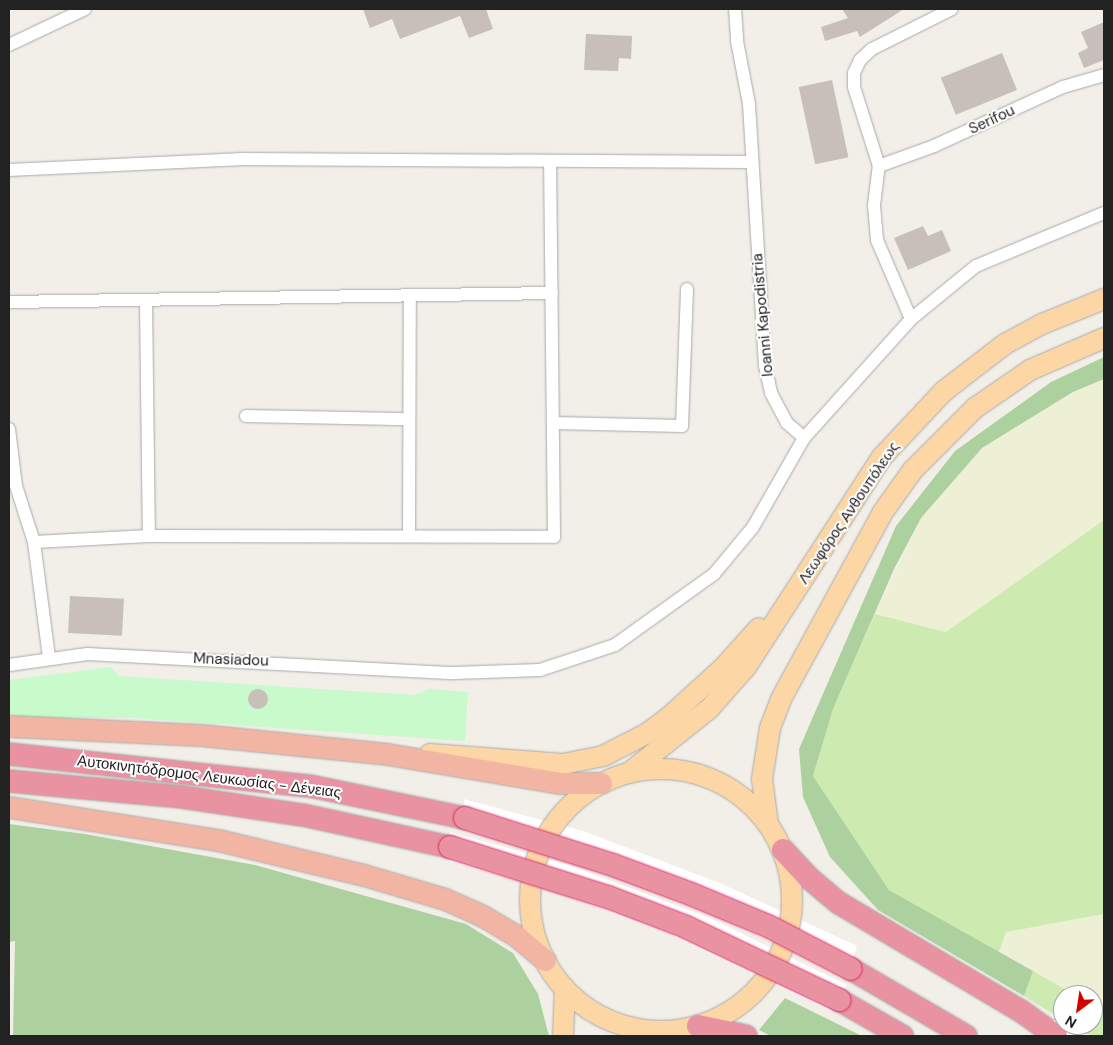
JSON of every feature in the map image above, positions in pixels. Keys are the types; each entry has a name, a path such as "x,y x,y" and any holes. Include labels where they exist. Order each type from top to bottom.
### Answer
{"highway":[{"path":"9,726 201,735 387,754 560,782 601,783"},
{"name":"Αυτοκινητόδρομος Λευκωσίας - Δένειας","path":"9,754 310,786 465,818 613,864 768,926 851,969 966,1036"},
{"path":"17,781 182,797 303,815 450,847 530,870 677,924 839,1000 902,1036"},
{"path":"9,807 218,840 364,875 445,899 483,916 515,935 544,960"},
{"path":"783,850 809,878 839,903 1021,1011 1056,1036"},
{"path":"685,1031 746,1036"}],"main road":[{"name":"Λεωφόρος Ανθουπόλεως","path":"630,772 709,710 746,667 826,547 882,457 944,391 1005,344 1042,324 1104,298"},
{"name":"Λεωφόρος Ανθουπόλεως","path":"768,824 762,780 770,728 781,699 883,512 913,470 975,408 1030,370 1104,338"},
{"path":"387,754 458,755 563,764 584,762 622,748 668,718 724,667 826,547"},
{"path":"661,768 692,772 734,792 768,824 783,850 790,877 792,916 782,954 766,980 746,1000 723,1016 685,1031 626,1026 593,1012 565,989 544,960 534,932 530,903 532,874 539,852 555,823 576,799 601,783 630,772 661,768"},
{"path":"563,1036 565,989"}],"street":[{"path":"9,45 85,9"},
{"name":"Ioanni Kapodistria","path":"735,9 737,41 749,104 751,162 765,366 771,393 787,424 804,438"},
{"path":"911,318 877,240 874,205 879,166 854,87 854,73 860,60 872,49 952,9"},
{"name":"Serifou","path":"879,166 934,146 1063,87 1104,74"},
{"path":"9,170 239,159 751,162"},
{"path":"34,542 149,536 409,535 554,537 550,162"},
{"path":"804,438 911,318 976,266 1104,213"},
{"path":"554,423 682,426 687,289"},
{"path":"9,302 146,301 552,292"},
{"path":"409,535 410,295"},
{"path":"146,301 149,536"},
{"path":"246,416 409,419"},
{"path":"9,429 16,486 34,542 49,658"},
{"name":"Mnasiadou","path":"9,666 49,658 96,655 454,673 540,670 616,645 714,574 753,527 804,438"},
{"path":"1021,1011 1072,1036"}],"green space":[{"path":"1104,357 1104,379 1073,392 982,448 921,518 894,569 833,709 813,776 889,890 1033,971 1024,996 878,910 830,857 803,797 799,749 896,526 955,451 1051,382"},
{"path":"1104,379 1104,520 946,632 875,614 921,518 982,448 1073,392"},
{"path":"1104,520 1104,914 1006,932 999,952 889,890 813,776 833,709 875,614 946,632"},
{"path":"111,667 119,676 415,695 428,689 468,692 465,741 133,718 9,718 9,680"},
{"path":"9,824 85,834 255,865 466,924 513,953 538,994 549,1036 13,1036 15,941 9,942"},
{"path":"1104,914 1104,1012 1103,985 1057,985 999,952 1006,932"},
{"path":"1033,971 1058,985 1053,985 1053,1014 1024,996"},
{"path":"785,998 862,1036 771,1036 759,1030"},
{"path":"1103,1011 1104,1036 1089,1035 1103,1035"}],"pier":[{"path":"464,799 586,832 722,884 857,946 848,979 727,921 603,872 465,830"},
{"path":"450,832 568,865 712,919 847,985 832,1012 670,935 555,892 448,861"}],"building":[{"path":"363,9 486,9 493,29 469,38 460,16 400,39 392,19 370,28"},
{"path":"842,9 904,9 860,37 857,31 825,41 821,27 848,18"},
{"path":"1104,22 1104,60 1084,68 1078,53 1088,48 1081,32"},
{"path":"586,34 632,36 631,59 619,58 618,71 584,70"},
{"path":"1002,53 1017,90 956,115 941,78"},
{"path":"832,80 848,157 815,164 799,87"},
{"path":"923,226 928,236 942,230 951,251 908,270 894,238"},
{"path":"70,596 124,599 122,636 68,633"},
{"path":"254,689 262,689 268,695 268,703 262,709 254,709 248,703 248,695"}]}
